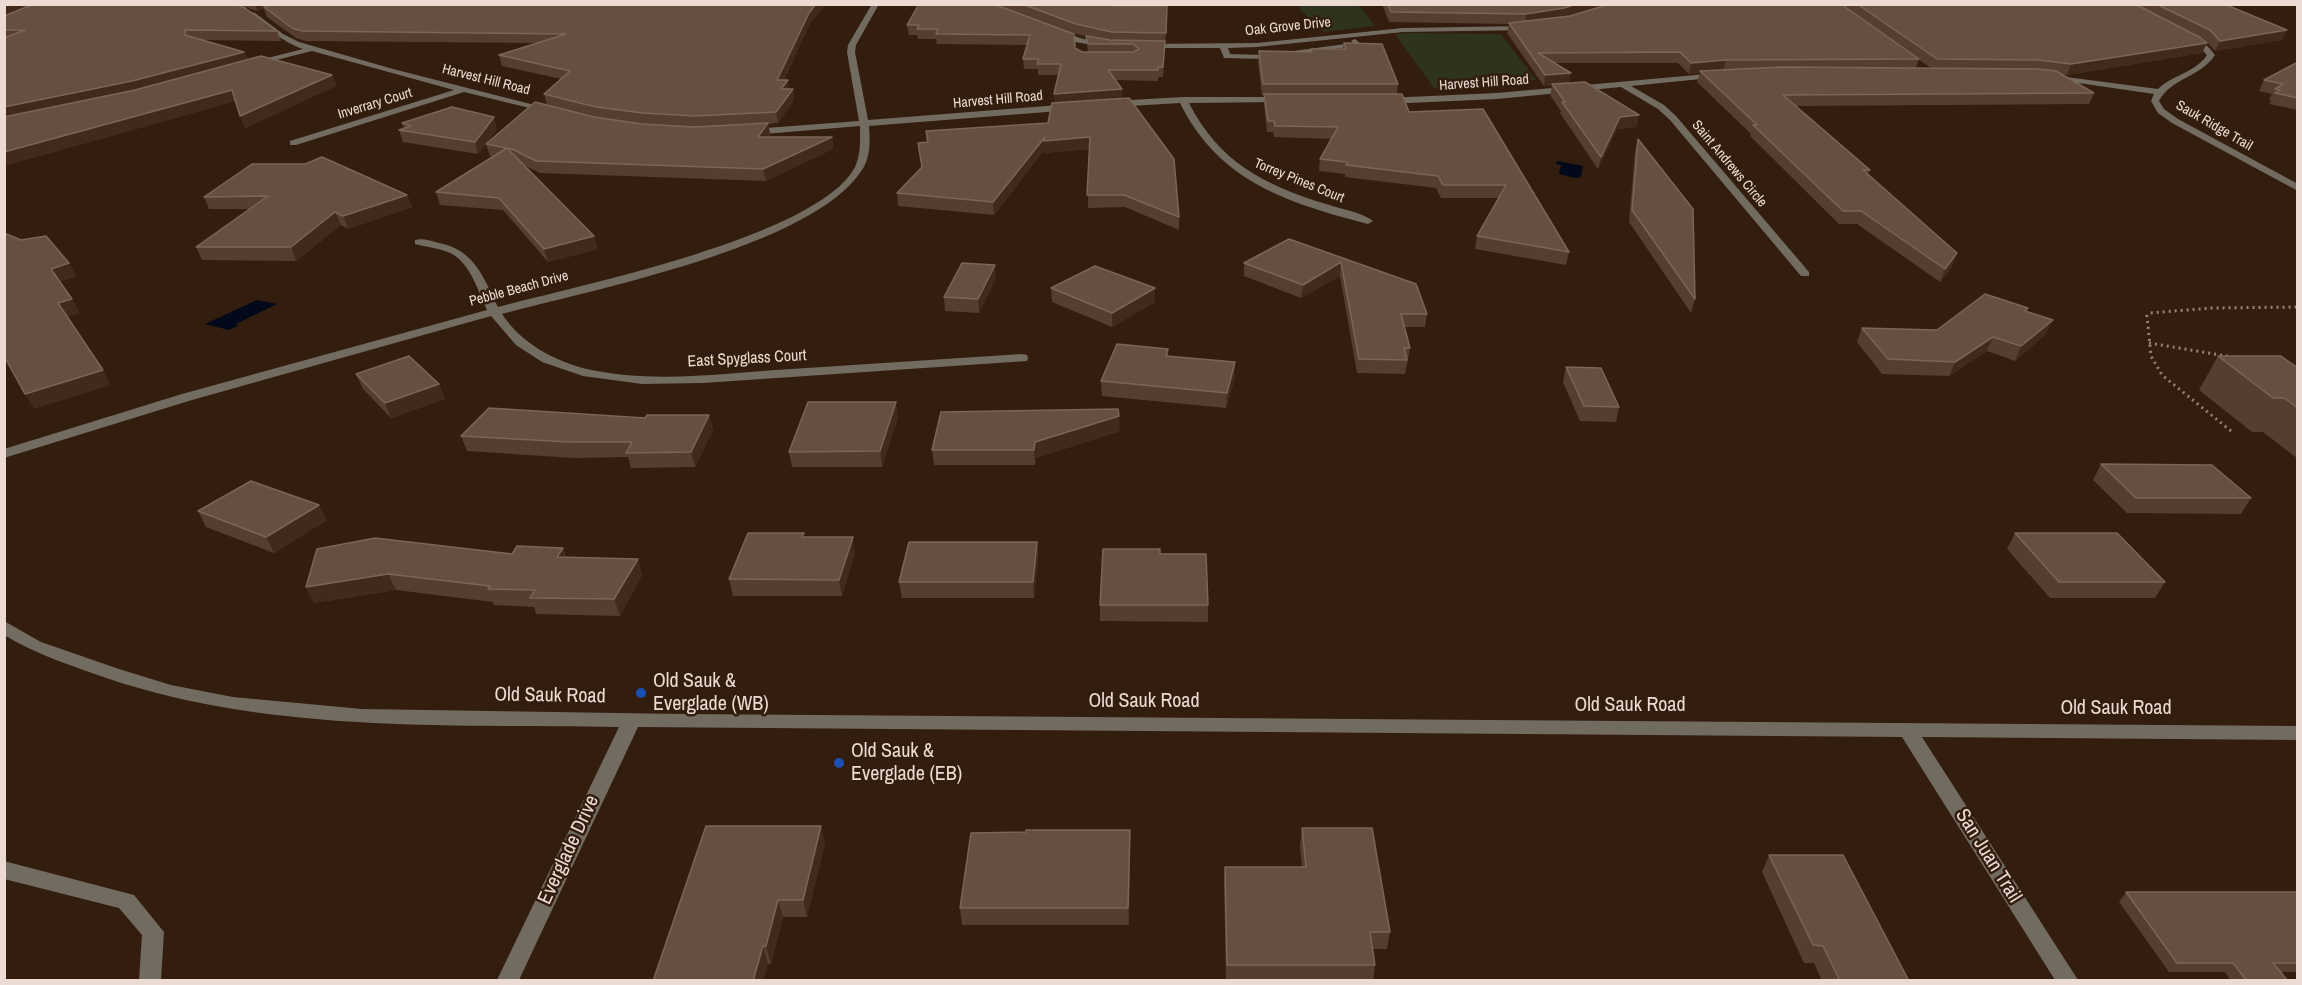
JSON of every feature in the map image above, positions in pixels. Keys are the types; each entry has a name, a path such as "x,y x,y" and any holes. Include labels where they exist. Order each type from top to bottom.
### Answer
{"street":[{"path":"4,4 63,5"},
{"name":"Pebble Beach Drive","path":"4,454 160,404 713,252 788,222 824,203 858,170 864,158 866,139 851,52 852,45 876,4"},
{"name":"Harvest Hill Road","path":"220,7 244,10 256,15 281,36 312,49 565,114"},
{"path":"256,15 267,13"},
{"name":"Oak Grove Drive","path":"1133,46 1224,47 1403,30 1488,30 1537,26"},
{"path":"1047,28 1081,45 1110,46"},
{"name":"Sauk Ridge Trail","path":"2181,33 2201,44 2211,55 2202,66 2163,86 2155,101 2161,111 2175,121 2298,188"},
{"path":"1224,47 1227,56 1264,57 1358,45 1347,35"},
{"path":"244,68 312,49"},
{"name":"Harvest Hill Road","path":"1371,101 1497,96 1723,75"},
{"path":"2045,76 2158,92"},
{"name":"Saint Andrews Circle","path":"1622,84 1661,107 1673,118 1805,274"},
{"name":"Inverrary Court","path":"293,144 465,89"},
{"path":"1101,105 1183,100 1290,99"},
{"name":"Torrey Pines Court","path":"1183,100 1190,115 1225,160 1241,172 1262,183 1368,221"},
{"name":"Harvest Hill Road","path":"738,132 1078,107"},
{"name":"East Spyglass Court","path":"419,242 456,252 473,271 495,312 509,331 534,351 555,363 578,370 633,379 710,379 1022,358"},
{"name":"Old Sauk Road","path":"4,627 35,646 113,675 171,691 233,704 362,716 2298,733"},
{"name":"Everglade Drive","path":"508,981 572,842 632,720"},
{"name":"San Juan Trail","path":"1908,731 2067,981"},
{"path":"4,870 126,901 153,932 150,981"}],"path":[{"path":"2231,431 2162,375 2151,356 2147,316 2150,313 2212,308 2298,307"},
{"path":"2149,343 2225,354 2248,360"}],"green space":[{"path":"1299,5 1359,5 1375,26 1323,32 1300,9"},
{"path":"1395,34 1501,34 1536,80 1434,88"}],"water":[{"path":"1557,161 1583,166 1581,177 1575,178 1559,174 1561,165 1556,164"},
{"path":"257,300 277,304 236,324 238,326 229,330 205,324"}],"building":[{"path":"34,4 235,4 245,8 277,31 185,30 185,35 244,52 132,81 4,107 4,38 25,30 4,30 4,16"},
{"path":"277,4 816,4 809,13 777,80 788,80 781,89 793,89 776,112 695,116 596,107 544,94 570,71 499,55 566,34 302,31 292,28 264,7"},
{"path":"919,4 996,5 1074,34 1075,48 1082,52 1133,52 1139,49 1133,44 1088,44 1086,36 1110,40 1165,41 1163,67 1158,67 1158,70 1108,70 1122,89 1054,94 1061,64 1037,64 1039,59 1023,59 1030,35 936,34 938,29 917,29 919,25 907,25"},
{"path":"1022,4 1167,6 1166,33 1112,32 1076,24"},
{"path":"1387,4 1577,4 1526,14 1391,12"},
{"path":"1610,4 1841,4 1919,59 1726,60 1691,63 1680,52 1538,53 1571,73 1545,75 1509,23 1570,16"},
{"path":"1857,4 2135,4 2207,43 2071,64 2038,60 1937,59"},
{"path":"2156,4 2224,4 2287,30 2220,41 2210,30"},
{"path":"1344,43 1382,44 1398,84 1263,84 1259,51 1312,52 1311,49 1346,49"},
{"path":"261,56 332,75 240,116 232,90 4,152 4,117 135,90"},
{"path":"2298,62 2298,98 2275,93 2280,90 2275,89 2283,84 2264,80"},
{"path":"1782,67 2038,69 2056,71 2094,93 1783,95 1870,170 1863,170 1957,253 1945,269 1861,211 1843,211 1700,71"},
{"path":"1585,82 1639,115 1620,117 1601,157 1552,84"},
{"path":"1264,94 1402,94 1409,112 1483,109 1569,252 1477,236 1506,185 1443,185 1438,176 1346,165 1347,162 1320,159 1338,127 1275,126 1274,121 1268,121"},
{"path":"1129,98 1174,159 1179,217 1124,195 1087,195 1090,137 1044,141 1045,137 993,202 897,193 922,167 918,143 928,142 926,131 1048,123 1052,103"},
{"path":"535,102 594,117 642,124 695,127 768,123 758,137 832,137 763,169 536,161 512,149 486,144"},
{"path":"452,107 494,117 475,142 399,130 411,126 402,123"},
{"path":"1638,139 1693,209 1695,299 1632,210"},
{"path":"507,148 594,236 544,249 499,198 436,192"},
{"path":"322,157 407,195 343,216 335,212 291,247 196,247 268,196 204,197 252,164 305,164"},
{"path":"4,233 21,240 46,236 69,263 51,269 72,299 58,303 103,370 25,394 4,356"},
{"path":"1289,239 1416,284 1427,314 1401,314 1410,348 1404,348 1407,360 1359,359 1341,262 1303,285 1244,263"},
{"path":"962,263 995,265 978,299 944,297"},
{"path":"1095,266 1155,288 1112,313 1051,288"},
{"path":"1985,294 2028,308 2025,311 2053,320 2021,346 1993,337 1955,362 1888,359 1862,328 1937,330"},
{"path":"1117,344 1168,349 1166,356 1235,362 1227,393 1101,381"},
{"path":"409,356 439,384 385,403 356,374"},
{"path":"2218,356 2281,356 2298,368 2298,408 2284,398 2273,398"},
{"path":"1566,367 1601,368 1619,407 1584,406"},
{"path":"808,402 896,402 880,451 789,452"},
{"path":"489,408 645,418 647,415 709,415 691,452 626,453 632,442 569,442 461,436"},
{"path":"1118,409 1119,416 1035,442 1034,450 932,450 941,412"},
{"path":"2101,464 2212,465 2251,498 2136,498"},
{"path":"251,481 319,505 266,537 198,511"},
{"path":"748,533 804,533 802,537 853,537 839,580 729,579"},
{"path":"2015,533 2117,533 2165,582 2059,582"},
{"path":"375,538 512,554 517,546 563,548 557,557 638,559 614,599 530,598 535,590 488,589 490,586 388,574 306,587 317,549"},
{"path":"909,542 1037,542 1033,582 899,582"},
{"path":"1103,549 1160,549 1160,554 1206,554 1208,605 1100,605"},
{"path":"706,826 821,826 803,900 778,900 766,946 763,946 753,981 653,981"},
{"path":"1302,828 1372,828 1390,932 1370,932 1375,965 1227,965 1225,867 1306,867"},
{"path":"1026,830 1130,830 1128,908 960,908 971,833 1026,832"},
{"path":"1769,855 1843,855 1909,981 1840,981 1823,946 1813,945"},
{"path":"2126,892 2298,892 2298,963 2273,963 2288,981 2247,981 2233,963 2177,963"}],"place":[{"name":"Old Sauk & Everglade (WB)","path":"641,693"},
{"name":"Old Sauk & Everglade (EB)","path":"839,763"}]}
